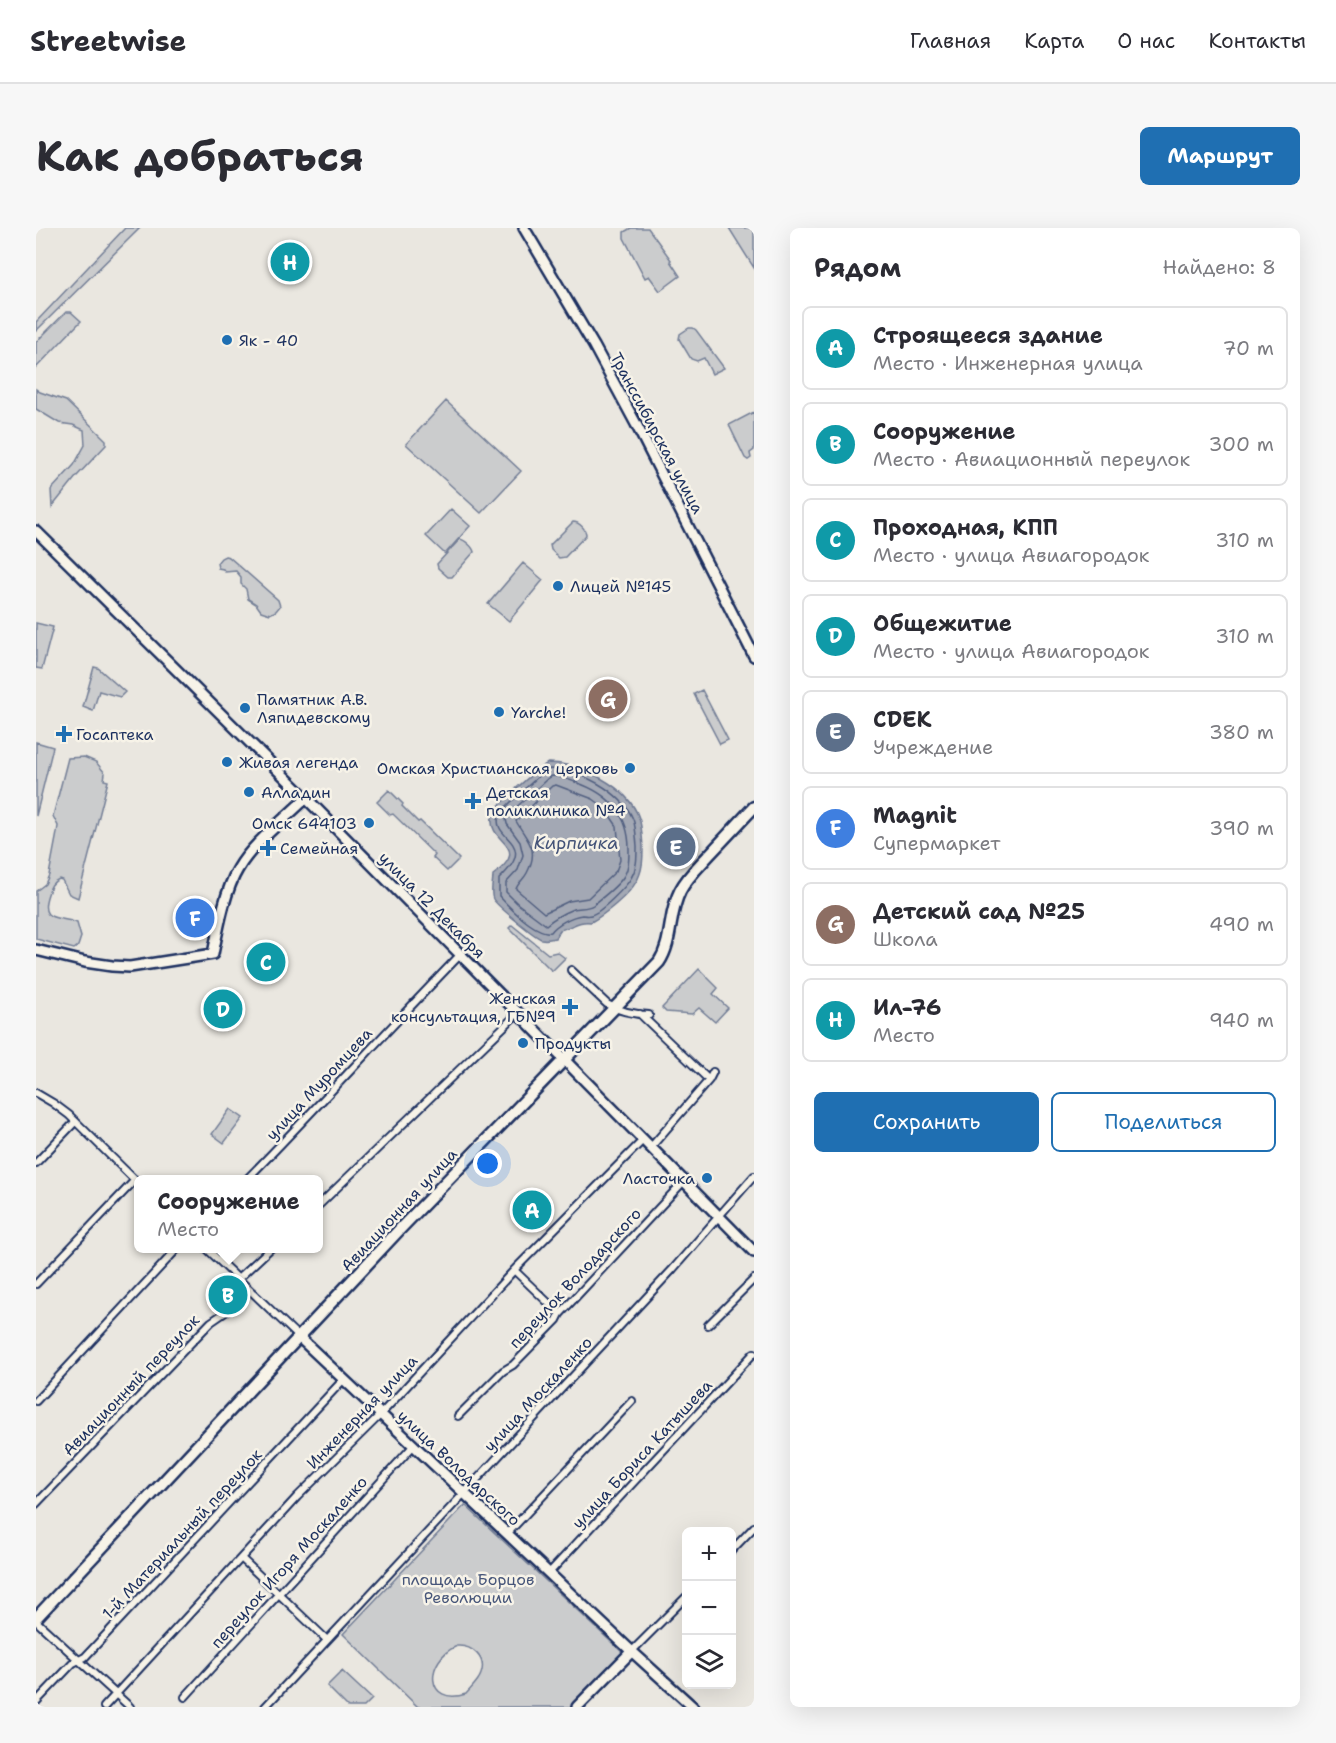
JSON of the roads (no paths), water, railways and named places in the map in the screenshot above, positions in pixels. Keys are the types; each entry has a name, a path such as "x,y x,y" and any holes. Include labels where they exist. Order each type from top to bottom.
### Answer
{"main road":[{"name":"Транссибирская улица","path":"525,228 594,346 636,424 754,656"},
{"name":"улица 12 Декабря","path":"36,531 306,798 754,1252"},
{"path":"36,950 85,962 130,967 213,954 231,881 238,868 259,843 306,798"},
{"name":"Авиационная улица","path":"36,1620 401,1228 659,962 664,955 675,904 685,882 754,807"},
{"name":"улица Володарского","path":"300,1338 693,1707"},
{"path":"578,1707 632,1651"}],"street":[{"name":"улица Муромцева","path":"250,1175 300,1125 460,954"},
{"path":"571,970 607,1004 614,1008 649,1015"},
{"path":"323,1201 518,1013"},
{"path":"640,1014 709,1080"},
{"path":"651,1147 709,1080 713,1072"},
{"path":"36,1093 53,1103 75,1122 134,1179"},
{"path":"36,1163 75,1122"},
{"name":"Инженерная улица","path":"104,1707 297,1497 381,1414 514,1270 644,1139"},
{"name":"улица Москаленко","path":"264,1707 673,1269 754,1176"},
{"name":"переулок Володарского","path":"458,1416 558,1320 560,1314 684,1181"},
{"path":"36,1284 134,1183"},
{"path":"36,1401 173,1253"},
{"name":"улица Володарского","path":"211,1253 300,1338"},
{"path":"238,1279 266,1253"},
{"path":"514,1270 560,1314"},
{"path":"708,1325 754,1279"},
{"name":"Авиационный переулок","path":"36,1504 211,1322 227,1311 248,1289"},
{"name":"улица Бориса Катышева","path":"549,1573 754,1353"},
{"name":"1-й Материальный переулок","path":"36,1702 73,1663 85,1657 93,1649 344,1379"},
{"path":"507,1534 632,1401"},
{"name":"переулок Игоря Москаленко","path":"185,1697 414,1445"},
{"path":"736,1546 754,1527"},
{"path":"241,1558 326,1639"},
{"path":"632,1651 682,1601"},
{"path":"36,1620 130,1707"}],"water":[{"name":"Кирпичка","path":"548,763 561,764 588,772 625,796 639,818 643,851 638,878 622,899 591,922 583,922 560,930 555,938 541,939 501,908 492,897 493,875 504,865 509,857 509,851 496,833 492,817 508,797"}],"place":[{"name":"Ил-76","path":"290,262"},
{"name":"Як - 40","path":"227,340"},
{"name":"Лицей №145","path":"558,586"},
{"name":"Детский сад №25","path":"608,699"},
{"name":"Памятник А.В. Ляпидевскому","path":"245,708"},
{"name":"Yarche!","path":"499,712"},
{"name":"Госаптека","path":"64,734"},
{"name":"Живая легенда","path":"227,762"},
{"name":"Омская Христианская церковь","path":"630,768"},
{"name":"Алладин","path":"249,792"},
{"name":"Детская поликлиника №4","path":"473,801"},
{"name":"Омск 644103","path":"369,823"},
{"name":"CDEK","path":"676,847"},
{"name":"Семейная","path":"268,848"},
{"name":"Magnit","path":"195,918"},
{"name":"Проходная, КПП","path":"266,962"},
{"name":"Женская консультация, ГБ№9","path":"570,1007"},
{"name":"Общежитие","path":"223,1009"},
{"name":"Продукты","path":"523,1043"},
{"name":"Ласточка","path":"707,1178"},
{"name":"Строящееся здание","path":"532,1210"},
{"name":"Сооружение","path":"228,1295"}],"park label":[{"name":"площадь Борцов Революции","path":"468,1588"}]}
